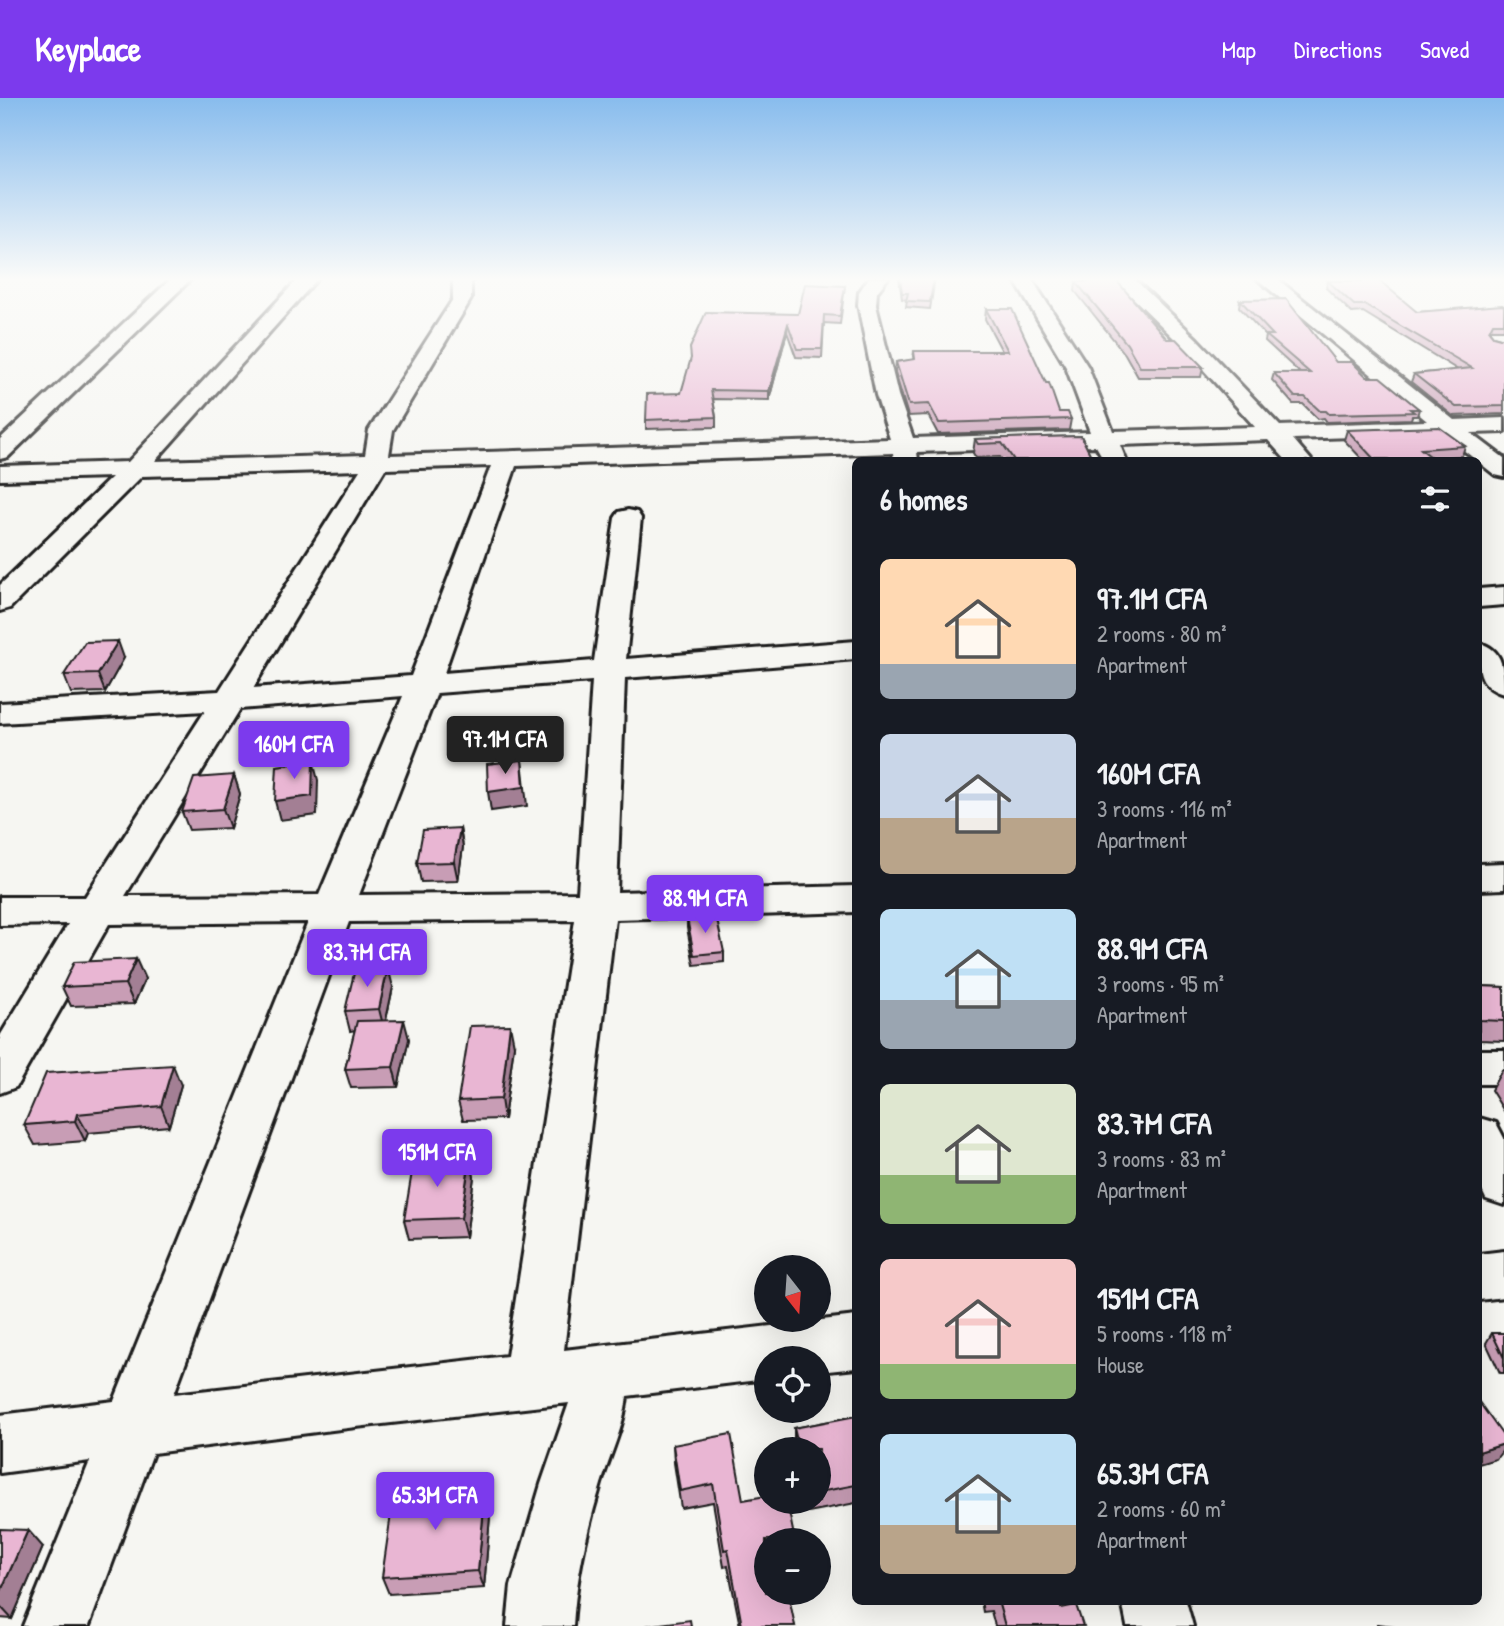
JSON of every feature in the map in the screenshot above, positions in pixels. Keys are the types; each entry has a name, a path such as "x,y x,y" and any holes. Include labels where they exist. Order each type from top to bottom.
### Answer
{"street":[{"path":"0,452 108,349"},
{"path":"0,603 22,578 135,469 244,349"},
{"path":"0,1075 96,911 368,480 376,462 381,430 430,349"},
{"path":"877,349 887,395 905,453"},
{"path":"1066,349 1077,367 1104,438 1114,457"},
{"path":"1196,349 1296,457"},
{"path":"1351,349 1504,470"},
{"path":"0,473 506,458 905,453 1104,438 1504,425"},
{"path":"56,1626 334,907 424,685 506,458"},
{"path":"532,1381 597,906 609,671 628,518"},
{"path":"1482,598 1504,596"},
{"path":"0,713 230,701 852,650"},
{"path":"1482,656 1504,684"},
{"path":"1482,877 1504,876"},
{"path":"0,911 597,906 852,899"},
{"path":"1482,1067 1504,1067"},
{"path":"1482,1143 1504,1184"},
{"path":"1482,1277 1504,1274"},
{"path":"0,1444 356,1399 852,1342"},
{"path":"540,1626 543,1586 571,1484 596,1415 602,1373"},
{"path":"1155,1605 1160,1626"}],"building":[{"path":"690,349 781,349 769,391 711,390 716,417 646,420 647,394 681,393 691,358"},
{"path":"1031,349 1046,383 1049,383 1059,412 1068,412 1071,419 939,423 929,404 909,405 896,362 915,359 914,351"},
{"path":"1130,349 1186,349 1203,367 1140,367"},
{"path":"1283,349 1326,349 1336,362 1352,362 1367,377 1380,377 1419,409 1410,409 1414,412 1329,414 1320,411 1305,397 1295,397 1274,373 1310,373"},
{"path":"1440,349 1504,349 1504,406 1456,407 1414,374 1472,368"},
{"path":"1439,427 1465,446 1421,449 1431,457 1372,457 1347,430"},
{"path":"1081,436 1092,457 1012,457 1002,443 978,444 975,439"},
{"path":"118,641 98,674 64,675 85,642"},
{"path":"522,760 524,787 488,792 487,764"},
{"path":"313,761 312,796 275,801 277,766"},
{"path":"234,775 223,809 182,812 194,778"},
{"path":"460,828 454,862 417,863 423,830"},
{"path":"716,915 724,952 694,955 687,918"},
{"path":"136,959 125,984 62,987 74,962"},
{"path":"388,967 379,1009 345,1011 355,969"},
{"path":"1482,986 1504,987 1504,1021 1482,1020"},
{"path":"404,1020 393,1067 345,1069 357,1021"},
{"path":"510,1025 501,1099 458,1101 470,1026"},
{"path":"173,1065 161,1106 77,1114 75,1121 24,1125 46,1073"},
{"path":"470,1158 461,1218 404,1220 414,1160"},
{"path":"1492,1333 1504,1333 1504,1358"},
{"path":"1482,1406 1504,1437 1504,1444 1482,1451"},
{"path":"852,1417 852,1486 831,1490 831,1437 796,1437 794,1428 831,1423"},
{"path":"731,1434 743,1500 754,1498 754,1514 789,1514 792,1528 754,1528 754,1605 791,1605 795,1626 742,1626 728,1549 724,1550 713,1484 680,1491 673,1445"},
{"path":"486,1486 478,1571 382,1577 394,1493"},
{"path":"0,1529 28,1530 0,1593"},
{"path":"999,1605 1060,1605 1061,1608 1076,1605 1083,1626 1005,1626"},
{"path":"690,1620 691,1626 645,1626"}]}
